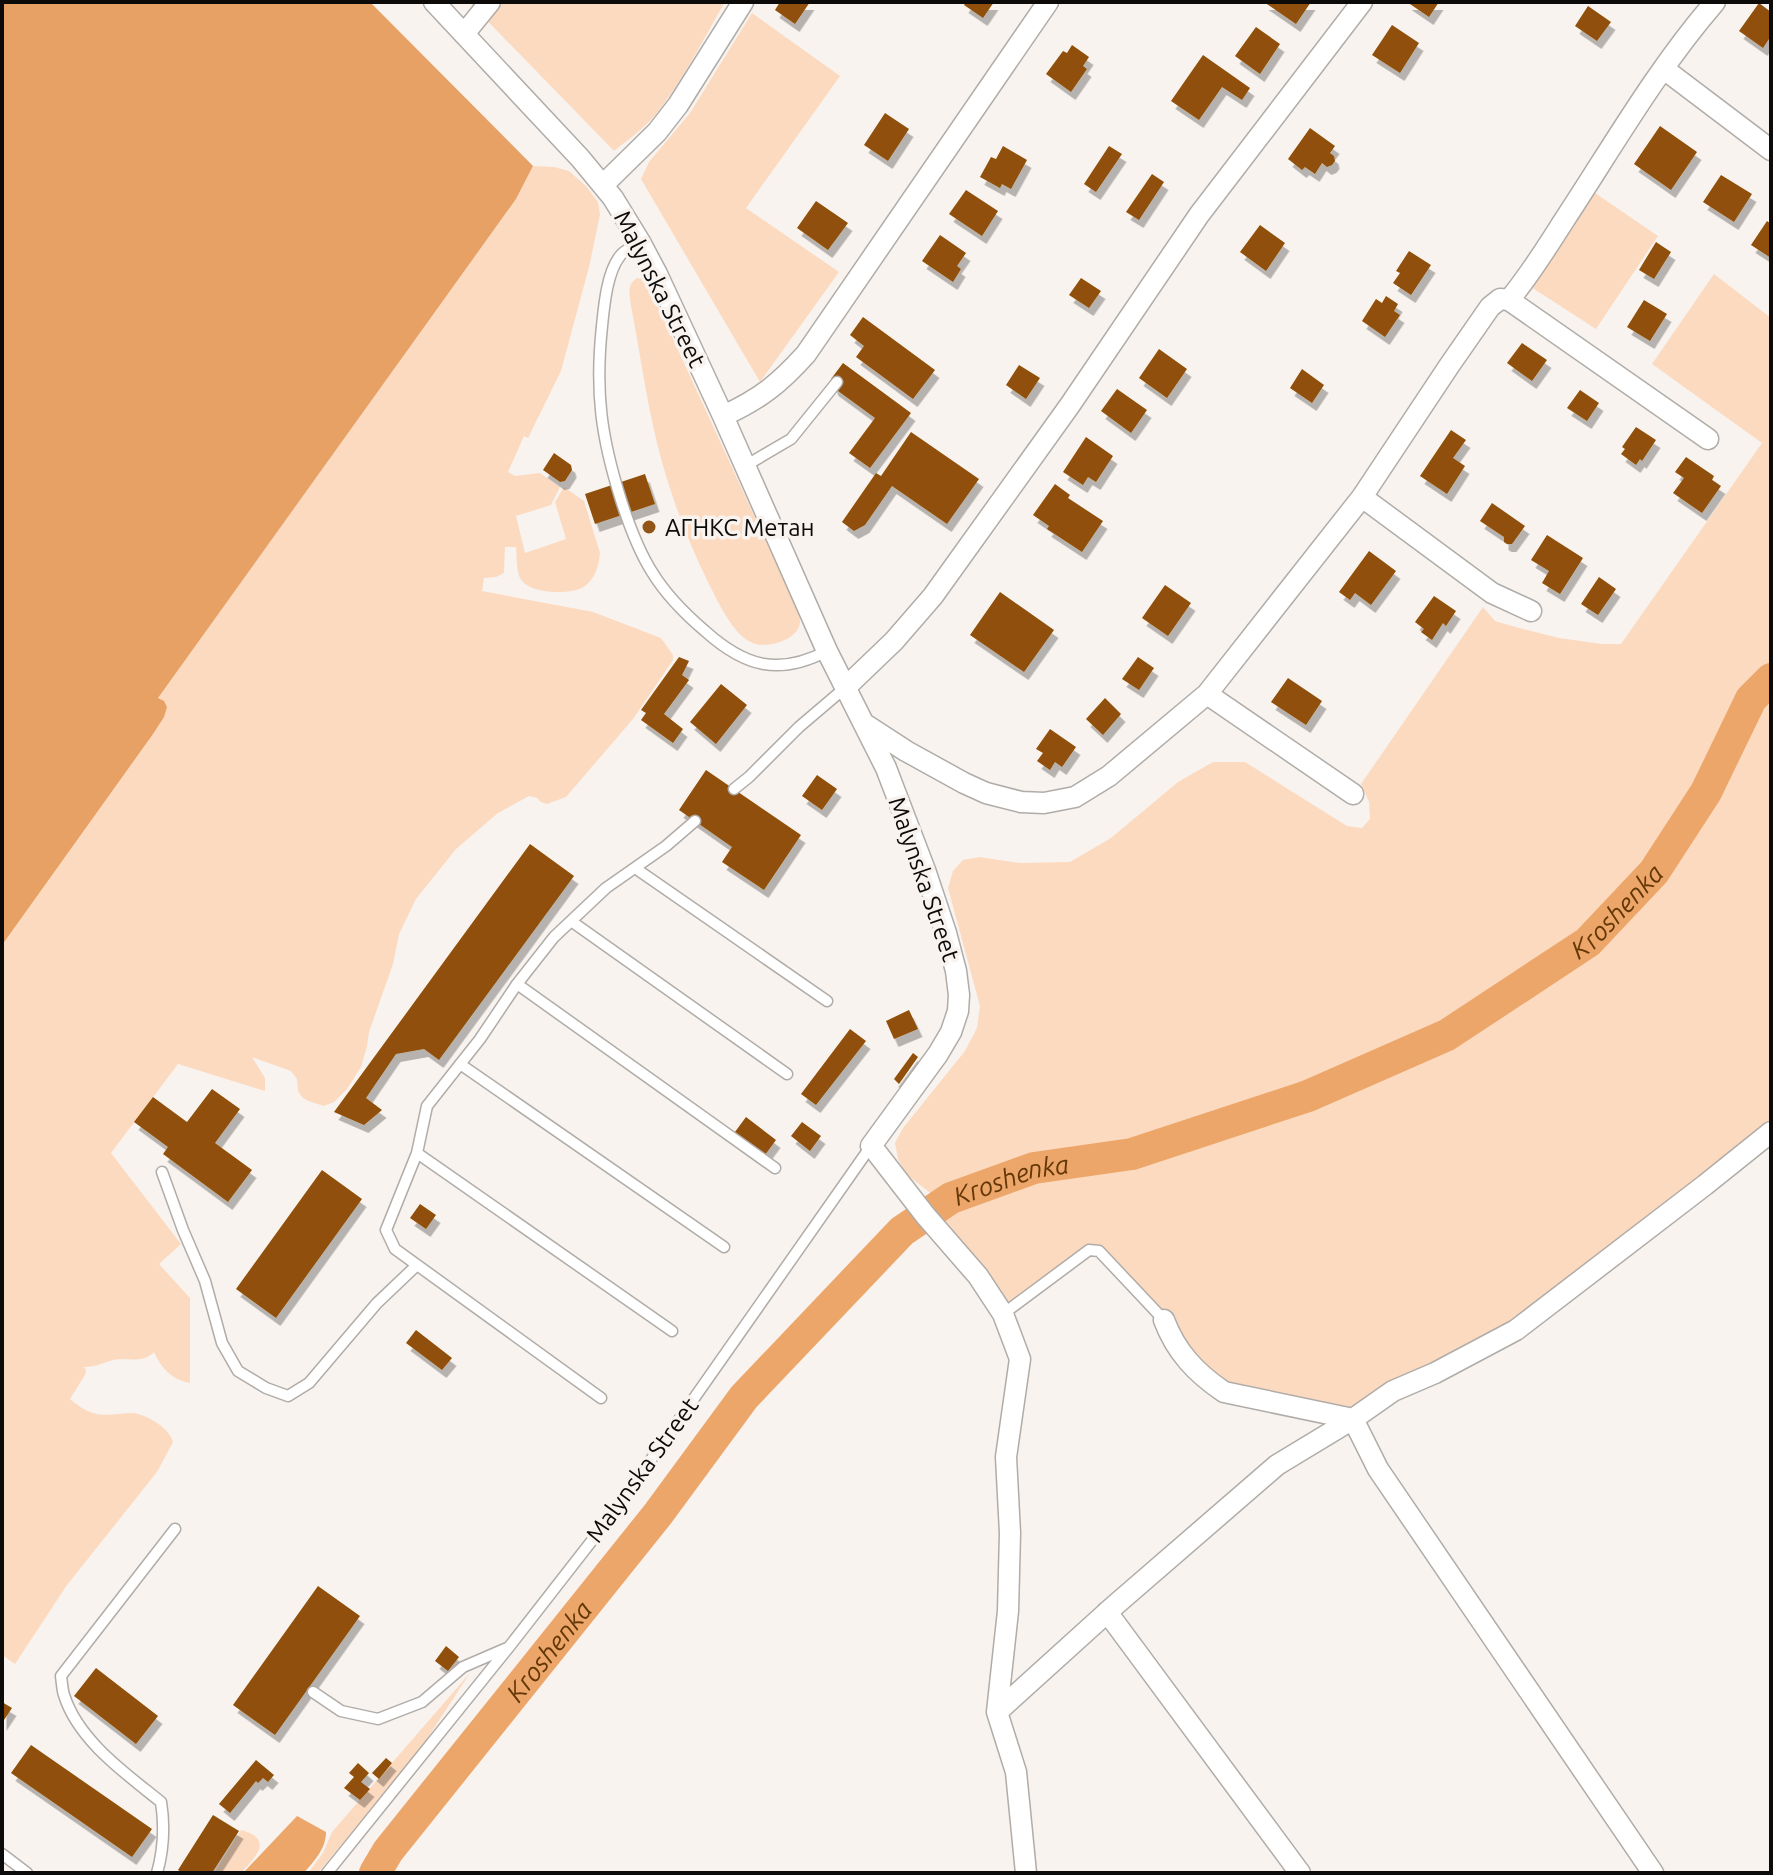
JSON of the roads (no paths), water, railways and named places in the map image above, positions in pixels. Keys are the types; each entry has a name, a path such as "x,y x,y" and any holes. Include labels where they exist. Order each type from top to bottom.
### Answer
{"street":[{"name":"Malynska Street","path":"434,2 603,185 640,242 723,416 827,651 886,768 946,933 959,995 958,1011 951,1032 874,1150"},
{"path":"464,34 490,2"},
{"path":"603,185 657,132 706,63 743,2"},
{"path":"723,416 762,396 806,354 1048,2"},
{"path":"846,687 894,641 933,596 1070,405 1199,215 1362,2"},
{"path":"1509,300 1538,261 1642,98 1715,2"},
{"path":"1664,69 1771,150"},
{"path":"863,723 906,751 975,788 1021,802 1044,803 1075,797 1109,776 1207,694 1362,497 1490,307 1500,299 1509,300 1708,439"},
{"path":"1362,497 1492,593 1531,611"},
{"path":"1207,694 1353,794"},
{"path":"997,1712 1277,1465 1393,1391 1435,1373 1516,1330 1771,1132"},
{"path":"874,1150 978,1276 1003,1314 1020,1359 1006,1457 1010,1533 1008,1611 997,1712 1016,1772 1026,1873"},
{"path":"1164,1320 1172,1342 1182,1354 1210,1383 1224,1392 1353,1419"},
{"path":"1353,1419 1378,1469 1653,1873"},
{"path":"1107,1612 1300,1873"}],"lane":[{"path":"640,242 620,255 610,275 603,307 598,366 601,422 631,530 652,573 673,600 719,644 759,663 786,666 807,661 827,651"},
{"path":"745,466 791,439 837,382"},
{"path":"734,789 846,687"},
{"path":"601,1398 395,1249 386,1230 417,1153 427,1106 480,1039 517,984 554,937 606,888 666,846 695,821"},
{"path":"635,868 827,1001"},
{"path":"571,921 787,1074"},
{"path":"517,984 775,1168"},
{"path":"460,1064 724,1247"},
{"name":"Malynska Street","path":"327,1873 615,1511 874,1150"},
{"path":"417,1153 672,1331"},
{"path":"162,1172 205,1281 222,1343 238,1371 266,1388 288,1396 309,1383 377,1303 417,1265"},
{"path":"1003,1314 1089,1250 1099,1251 1164,1320"},
{"path":"157,1873 165,1824 161,1802 104,1755 82,1730 63,1694 61,1676 175,1529"},
{"path":"313,1692 341,1711 378,1719 422,1702 463,1667 509,1647"},
{"path":"2,1854 27,1873"}],"waterway":[{"name":"Kroshenka","path":"375,1873 388,1851 658,1514 744,1397 902,1231 951,1198 1034,1168 1132,1154 1308,1096 1447,1035 1588,942 1654,872 1706,792 1751,699 1771,679"}],"place":[{"name":"АГНКС Метан","path":"649,527"}]}
